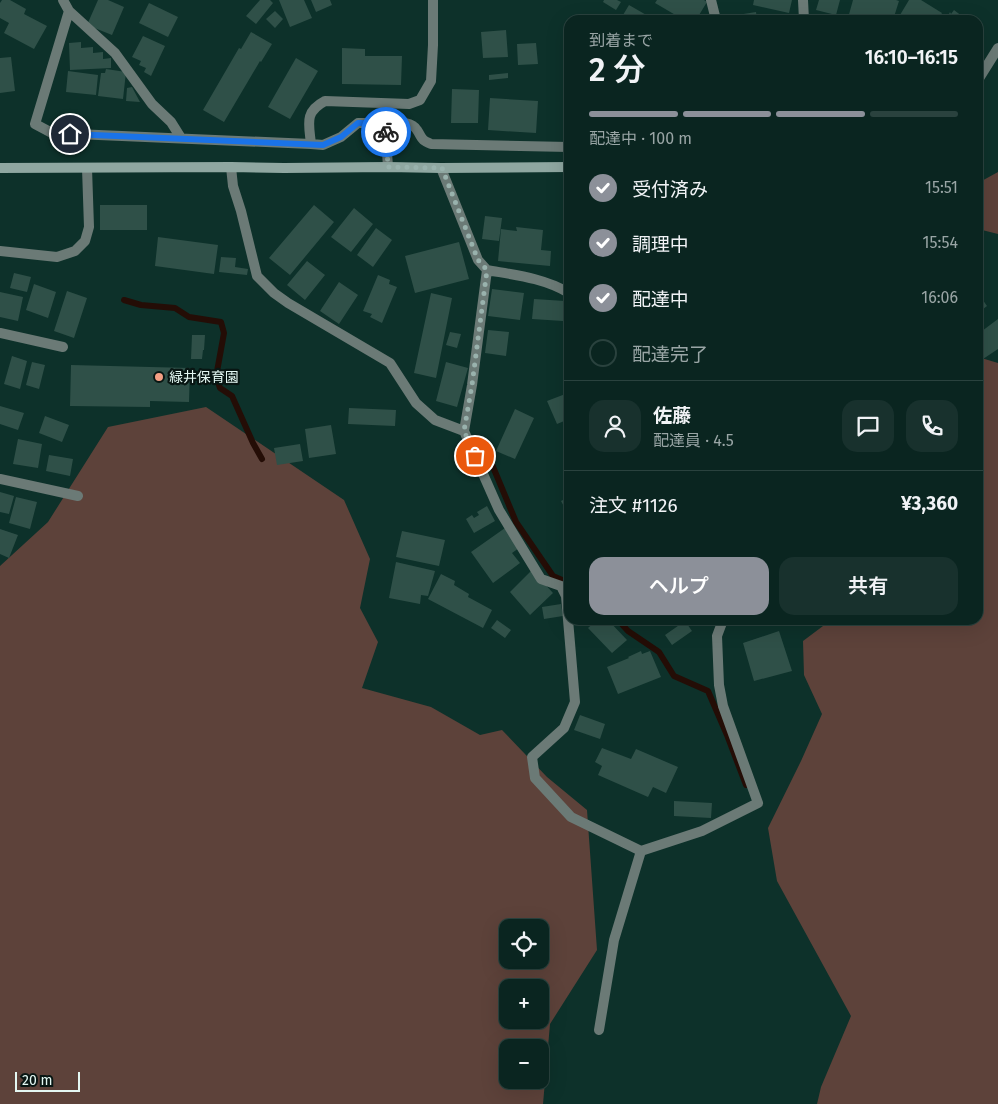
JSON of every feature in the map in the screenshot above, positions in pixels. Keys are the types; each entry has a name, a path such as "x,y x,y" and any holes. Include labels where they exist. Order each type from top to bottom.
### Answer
{"street":[{"path":"311,144 310,114 316,106 325,101 409,104 420,100 431,81 433,45 432,0"},
{"path":"710,0 714,15"},
{"path":"803,0 804,15"},
{"path":"181,138 171,122 152,104 116,53 65,4 35,124 52,133 323,145 341,137 358,123 408,123 416,127 422,139 431,144 564,147"},
{"path":"983,72 998,48"},
{"path":"385,123 388,167"},
{"path":"231,167 233,186 257,276 274,294 390,363 416,403 435,420 464,431"},
{"path":"0,168 564,167"},
{"path":"0,251 58,257 75,251 85,241 89,227 86,168"},
{"path":"442,168 478,260 487,270 527,277 557,286 564,290"},
{"path":"487,270 464,431 499,510 542,579 564,583"},
{"path":"0,333 63,347"},
{"path":"0,479 78,496"},
{"path":"568,625 575,702 564,728 532,757 535,778 571,817 641,850 702,831 758,803 723,706 717,636 721,625"},
{"path":"599,1030 614,940 641,850"}],"shaded area":[{"path":"998,172 998,234 983,230 983,180"},
{"path":"983,358 998,363 998,1104 817,1104 821,1087 851,1016 777,881 768,828 822,714 804,675 803,641 823,626 983,625"},
{"path":"206,407 344,500 370,559 360,608 378,642 362,688 431,707 480,735 502,730 547,777 587,810 597,950 550,1024 549,1039 499,1039 499,1089 544,1089 543,1104 0,1104 0,566 48,522 108,427"}],"building":[{"path":"2,0 10,0 26,9 24,14 47,26 34,49 4,33 9,23 0,18 0,3"},
{"path":"98,0 108,0 124,7 112,35 87,25"},
{"path":"260,0 270,0 273,3 256,24 246,16"},
{"path":"279,0 304,0 312,18 290,27"},
{"path":"311,0 330,0 332,5 316,12"},
{"path":"604,0 617,0 621,2 616,10 603,2"},
{"path":"657,0 704,0 707,2 699,15 675,15 655,3"},
{"path":"754,0 792,0 789,13 753,5"},
{"path":"819,0 840,0 836,15 816,10"},
{"path":"853,0 899,1 895,15 849,15"},
{"path":"909,0 921,0 942,13 941,15 900,15"},
{"path":"149,3 178,17 168,37 139,23"},
{"path":"629,5 646,15 623,15"},
{"path":"954,10 960,15 948,15 950,12 951,14"},
{"path":"275,11 283,19 275,28 266,19"},
{"path":"756,12 756,15 737,15"},
{"path":"506,30 508,57 483,58 481,32"},
{"path":"251,32 272,44 224,122 203,110 239,48 241,49"},
{"path":"143,36 165,46 151,76 144,72 146,68 139,65 141,61 132,57"},
{"path":"81,42 81,48 93,47 93,53 103,52 103,59 111,58 111,68 70,70 69,43"},
{"path":"536,43 538,64 518,65 517,44"},
{"path":"342,48 365,49 365,56 402,56 401,85 342,84"},
{"path":"11,57 15,91 0,93 0,58"},
{"path":"296,58 318,71 290,119 268,107"},
{"path":"106,69 126,72 123,99 98,96 101,73 105,73"},
{"path":"68,71 98,75 96,95 66,92"},
{"path":"508,73 508,78 489,80 489,75"},
{"path":"132,87 140,102 126,101 127,88"},
{"path":"452,89 479,90 478,123 451,123"},
{"path":"490,98 538,101 536,133 488,130"},
{"path":"100,205 147,205 147,230 100,230"},
{"path":"314,205 334,222 290,275 269,258"},
{"path":"354,208 373,224 351,252 331,237"},
{"path":"485,216 502,218 499,241 482,239"},
{"path":"516,227 543,230 541,250 551,251 550,266 498,261 501,229 517,231"},
{"path":"376,228 392,240 373,267 357,255"},
{"path":"158,237 218,245 214,274 155,266"},
{"path":"459,242 469,279 415,293 405,256"},
{"path":"221,257 236,258 235,267 248,269 247,275 219,272"},
{"path":"307,261 325,275 305,300 287,285"},
{"path":"14,273 31,277 27,292 10,288"},
{"path":"378,275 390,280 389,284 397,287 382,323 370,317 372,314 363,311"},
{"path":"339,282 358,295 339,324 320,311"},
{"path":"34,284 56,292 48,318 26,310"},
{"path":"492,289 524,293 520,320 488,316"},
{"path":"67,291 87,298 74,338 54,331"},
{"path":"0,292 23,297 18,321 0,317"},
{"path":"431,293 452,298 436,378 414,373"},
{"path":"534,299 564,301 563,321 532,319"},
{"path":"983,300 987,306 983,309"},
{"path":"998,319 998,349 983,359 983,330"},
{"path":"488,330 509,332 506,356 485,353"},
{"path":"450,332 461,334 457,348 446,345"},
{"path":"192,335 205,335 202,359 191,359"},
{"path":"12,356 27,361 20,389 4,384"},
{"path":"32,362 45,365 39,389 26,385"},
{"path":"446,362 468,368 457,407 436,401"},
{"path":"71,365 190,368 189,402 150,401 150,407 70,406"},
{"path":"564,395 564,421 557,424 547,401"},
{"path":"0,406 24,413 18,430 0,424"},
{"path":"349,408 396,410 395,426 348,424"},
{"path":"515,409 534,418 515,459 496,451"},
{"path":"45,416 69,425 62,442 39,433"},
{"path":"331,425 336,454 309,458 305,429"},
{"path":"18,439 42,444 38,468 13,464"},
{"path":"300,444 303,461 277,465 274,448"},
{"path":"49,455 73,459 70,476 46,471"},
{"path":"0,492 14,496 9,514 0,512"},
{"path":"16,497 37,502 30,529 9,523"},
{"path":"487,506 495,521 474,533 466,519 472,515 474,518 479,515 477,512"},
{"path":"505,528 519,548 512,553 520,563 493,583 471,552"},
{"path":"0,529 18,535 9,558 0,554"},
{"path":"402,531 445,540 439,566 396,557"},
{"path":"396,562 435,571 428,596 421,595 420,604 389,598"},
{"path":"532,570 553,593 530,615 510,592"},
{"path":"441,574 455,581 454,585 469,594 468,597 492,610 483,628 428,599"},
{"path":"561,604 563,616 544,619 542,607"},
{"path":"497,620 511,630 505,638 491,628"},
{"path":"591,625 613,625 627,640 612,653 588,628"},
{"path":"679,625 688,625 692,631 672,645 665,635"},
{"path":"779,631 792,671 754,681 743,643"},
{"path":"641,651 642,654 650,651 661,677 618,694 607,667"},
{"path":"580,715 605,724 600,739 574,730"},
{"path":"602,748 631,759 636,749 678,767 666,793 653,787 648,797 598,775 602,766 595,762"},
{"path":"674,801 712,803 711,818 674,816"}],"waterway":[{"path":"124,300 141,305 175,308 189,317 221,322 224,333 216,377 220,388 232,396 262,459"},
{"path":"476,438 491,462 516,522 553,576 564,581"},
{"path":"623,625 628,631 659,652 674,676 708,691 746,785"}],"way so far":[{"path":"386,132 388,167 442,168 478,260 487,270 464,431 475,456"}],"place":[{"name":"緑井保育園","path":"159,377"}],"route":[{"path":"70,134 323,145 341,137 358,123 385,123 386,132"}]}
